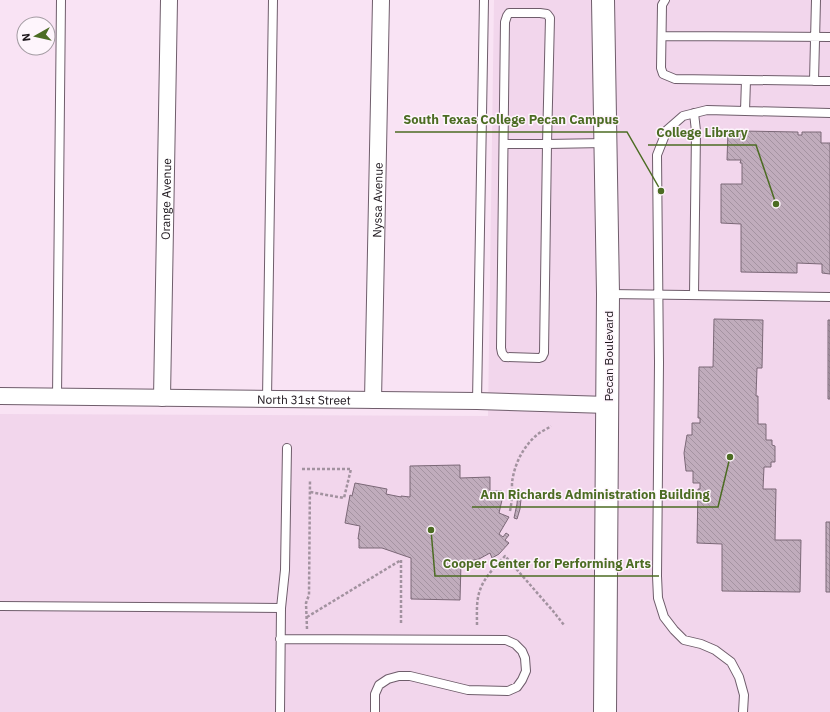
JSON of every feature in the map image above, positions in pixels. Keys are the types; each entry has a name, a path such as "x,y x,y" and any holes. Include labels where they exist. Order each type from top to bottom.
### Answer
{"main road":[{"name":"Pecan Boulevard","path":"603,0 608,294 605,712"}],"street":[{"name":"Orange Avenue","path":"162,398 169,0"},
{"name":"Nyssa Avenue","path":"373,400 381,0"},
{"name":"North 31st Street","path":"0,396 477,401 608,405"}],"lane":[{"path":"57,397 61,0"},
{"path":"267,399 273,0"},
{"path":"477,401 484,0"},
{"path":"665,0 662,5 661,68 663,74 668,77 675,79 830,81"},
{"path":"814,81 816,0"},
{"path":"540,12 547,14 550,18 547,144 544,353 542,357 538,358 505,357 502,354 501,348 505,22 509,13 540,12"},
{"path":"662,36 830,37"},
{"path":"746,80 746,111"},
{"path":"743,712 744,695 739,677 731,662 715,650 701,644 684,640 664,617 658,598 659,363 657,155 667,130 683,116 694,113 707,110 830,113"},
{"path":"694,113 696,131 694,295"},
{"path":"504,144 606,143"},
{"path":"608,294 830,297"},
{"path":"280,712 280,639 281,608 285,570 287,448"},
{"path":"0,606 281,608"},
{"path":"280,639 506,640 515,644 522,651 525,658 526,671 522,680 517,687 508,691 468,690 410,676 388,678 378,685 375,694 375,712"}],"path":[{"path":"510,511 512,500 512,482 521,454 538,434 551,426"},
{"path":"302,469 351,469 344,498 310,492"},
{"path":"307,640 306,603 309,595 310,480"},
{"path":"477,625 477,603 480,589 490,573 505,556 564,625"},
{"path":"306,617 401,560 401,625"}],"shaded area":[{"path":"494,0 830,0 830,712 0,712 0,414 488,416"}],"building":[{"path":"728,131 737,131 737,134 741,134 741,131 798,132 798,135 802,135 802,132 821,132 821,143 830,143 830,274 822,273 822,264 797,263 797,273 741,272 741,224 721,223 721,184 742,184 741,160 727,160"},
{"path":"714,319 763,320 762,368 757,368 756,396 758,396 758,424 766,424 766,440 772,440 772,445 775,446 775,462 771,462 771,467 764,467 763,489 776,489 775,540 801,540 800,592 722,591 722,544 697,543 698,489 700,489 700,483 693,483 693,471 686,471 684,453 687,435 692,435 692,423 700,423 700,418 698,418 699,367 713,367"},
{"path":"828,320 830,320 830,399 828,399"},
{"path":"460,465 460,478 490,477 490,491 502,491 502,500 499,513 509,517 499,534 503,537 506,533 509,535 505,540 509,543 499,554 492,558 490,553 479,559 461,563 460,600 411,599 411,558 382,548 359,548 358,539 360,526 345,523 350,495 352,496 355,483 387,489 386,494 410,497 410,466"},
{"path":"518,491 521,491 521,499 517,519 514,518"},
{"path":"826,522 830,522 830,592 826,592"}],"place":[{"name":"South Texas College Pecan Campus","path":"661,191"},
{"name":"College Library","path":"776,204"},
{"name":"Ann Richards Administration Building","path":"730,457"},
{"name":"Cooper Center for Performing Arts","path":"431,530"}]}
